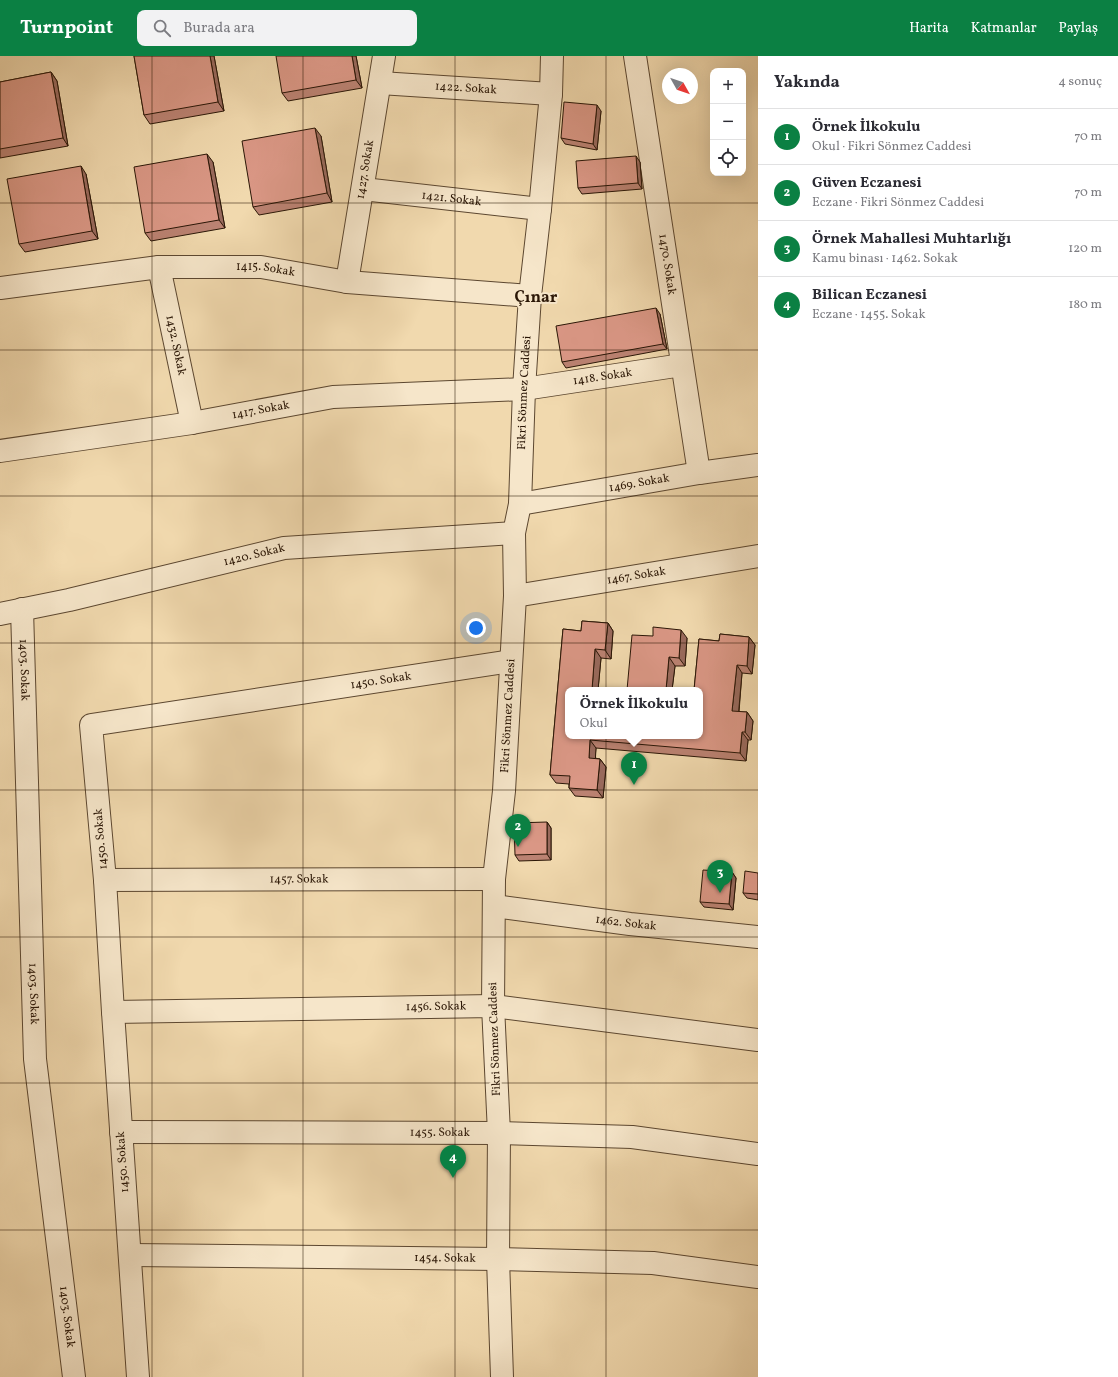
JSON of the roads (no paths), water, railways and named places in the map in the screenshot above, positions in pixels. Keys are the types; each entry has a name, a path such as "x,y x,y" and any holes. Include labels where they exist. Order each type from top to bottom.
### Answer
{"street":[{"name":"1427. Sokak","path":"347,282 384,56"},
{"name":"Fikri Sönmez Caddesi","path":"502,1377 498,1259 499,1133 493,1006 494,879 504,791 515,596 514,533 520,504 524,390 530,296 551,94 552,56"},
{"name":"1470. Sokak","path":"635,56 699,473"},
{"name":"1422. Sokak","path":"380,83 551,94"},
{"name":"1421. Sokak","path":"363,189 540,209"},
{"name":"1415. Sokak","path":"0,288 159,267 261,267 347,282 530,296"},
{"name":"1432. Sokak","path":"159,267 192,423"},
{"name":"1418. Sokak","path":"524,390 682,365"},
{"name":"1417. Sokak","path":"0,451 192,423 333,397 524,390"},
{"name":"1469. Sokak","path":"520,504 699,473 758,465"},
{"name":"1420. Sokak","path":"0,614 77,598 284,548 514,533"},
{"name":"1467. Sokak","path":"515,596 758,556"},
{"name":"1403. Sokak","path":"22,610 35,1059 74,1377"},
{"name":"1450. Sokak","path":"138,1377 112,1012 105,880 91,725 511,661"},
{"name":"1457. Sokak","path":"105,880 494,879"},
{"name":"1462. Sokak","path":"494,906 630,924 758,937"},
{"name":"1456. Sokak","path":"112,1012 493,1006 758,1040"},
{"name":"1455. Sokak","path":"121,1132 499,1133 632,1137 758,1154"},
{"name":"1454. Sokak","path":"130,1255 498,1259 653,1263 758,1277"}],"place":[{"name":"Örnek İlkokulu","path":"634,785"},
{"name":"Güven Eczanesi","path":"518,847"},
{"name":"Örnek Mahallesi Muhtarlığı","path":"720,893"},
{"name":"Bilican Eczanesi","path":"453,1178"}],"district":[{"name":"Çınar","path":"536,298"}]}
